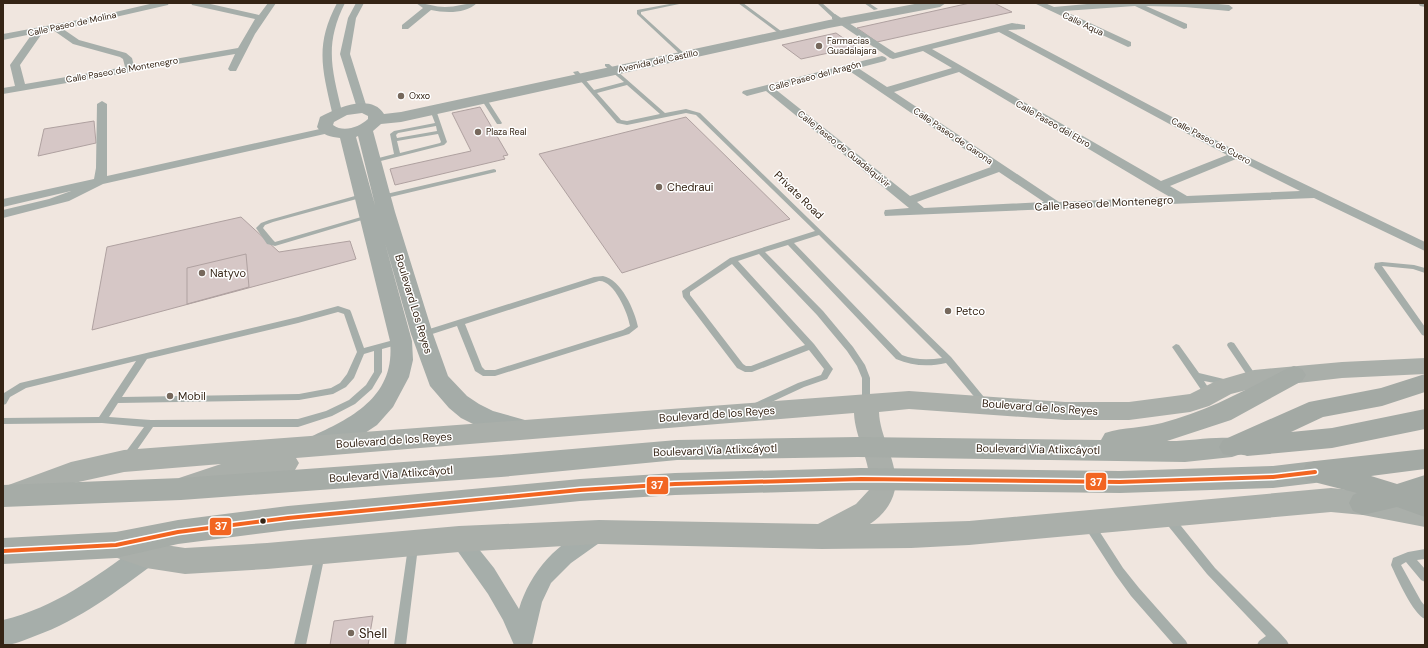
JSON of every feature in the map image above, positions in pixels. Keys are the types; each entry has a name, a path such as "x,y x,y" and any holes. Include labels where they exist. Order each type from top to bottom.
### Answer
{"highway":[{"path":"1060,449 1162,433 1222,413 1294,375"},
{"path":"1232,447 1318,409 1382,397 1425,383"},
{"name":"Boulevard Vía Atlixcáyotl","path":"6,496 181,489 501,466 677,450 858,447 1185,452 1332,438 1425,419"},
{"path":"3,551 116,545 178,532 288,518 580,490 675,484 860,480 1120,482 1273,477 1425,459"},
{"path":"1315,472 1425,505"},
{"path":"1363,503 1398,496 1425,486"}],"main road":[{"name":"Avenida del Castillo","path":"832,20 871,6 914,3"},
{"name":"Avenida del Castillo","path":"354,123 579,75 677,49 775,28 940,3"},
{"name":"Avenida del Castillo","path":"354,123 402,124 434,110 579,75"},
{"path":"337,112 354,123 326,120 337,112"},
{"name":"Boulevard Los Reyes","path":"354,123 373,161 375,206"},
{"name":"Boulevard Los Reyes","path":"354,123 375,206 412,338 438,380 458,402 486,419 524,430"},
{"name":"Boulevard Los Reyes","path":"315,446 366,421 383,405 398,379 404,356 412,338"},
{"name":"Boulevard de los Reyes","path":"6,496 71,473 124,461 742,413 867,414 909,400 985,404 1065,411 1115,411 1190,404 1210,396 1224,387 1246,381 1294,375 1425,366"},
{"path":"822,537 866,512 881,495 884,481 881,464 867,414"},
{"path":"181,489 219,474 254,467 520,442 551,437 586,425"},
{"path":"116,545 146,555 185,561 267,556 414,542 599,532 822,537 911,536 969,533 1331,500 1363,503 1425,515"}],"street":[{"name":"Calle Paseo de Molina","path":"3,37 56,28 165,3"},
{"path":"194,3 261,18"},
{"path":"233,69 241,50 272,3"},
{"path":"3,202 100,178 354,123 342,80 326,52 329,28 342,3"},
{"path":"337,112 345,54 352,18 360,3"},
{"path":"420,3 428,8 460,9 473,3"},
{"name":"Calle Aqua","path":"1038,3 1128,44"},
{"path":"1053,10 1088,4 1132,3 1178,4 1229,8"},
{"path":"1132,3 1184,26"},
{"path":"405,27 428,8"},
{"path":"832,20 870,51 881,48"},
{"path":"832,20 893,56 1012,26 1022,27"},
{"path":"56,28 76,42 124,55 127,58 130,69"},
{"name":"Calle Paseo de Cuero","path":"1000,29 1236,155 1425,247"},
{"path":"21,87 15,70 15,65 39,31"},
{"name":"Calle Paseo del Ebro","path":"924,48 1184,199"},
{"name":"Calle Paseo de Montenegro","path":"3,91 241,50"},
{"path":"326,52 346,50"},
{"name":"Calle Paseo del Aragón","path":"747,94 882,59 870,51"},
{"name":"Calle Paseo de Garona","path":"850,67 1056,205"},
{"path":"886,91 959,69"},
{"name":"Calle Paseo de Guadalquivir","path":"768,88 919,210"},
{"path":"3,214 59,201 86,191 100,178 102,104"},
{"path":"1160,186 1236,155"},
{"path":"909,202 1000,168"},
{"path":"3,195 100,178"},
{"name":"Calle Paseo de Montenegro","path":"890,213 919,210 1318,194"},
{"path":"524,642 529,606 537,587 548,571 562,557 599,532"},
{"path":"459,539 491,578 512,614 524,642"},
{"path":"3,633 26,627 60,615 90,596 146,555"}],"lane":[{"path":"677,49 639,14 639,11 682,3"},
{"path":"740,3 775,28"},
{"path":"819,3 832,20"},
{"path":"610,68 664,115"},
{"path":"579,75 592,92 628,83"},
{"name":"Private Road","path":"592,92 619,122 628,123 686,111 698,114 820,232 761,252"},
{"path":"484,99 499,123"},
{"path":"373,161 442,144 444,142 434,110"},
{"path":"397,156 394,134 402,124 438,124"},
{"path":"394,140 440,132"},
{"path":"375,206 271,221 263,224 259,228 270,242 275,244 375,206 494,171"},
{"path":"820,232 948,359 985,404"},
{"path":"788,242 898,357 912,362 942,361 948,359"},
{"path":"811,346 752,369 745,369 740,366 686,295 686,291 733,260 761,252 845,342 859,363 866,378 867,414"},
{"path":"733,260 811,346 829,369 828,374 742,413"},
{"path":"1425,271 1414,267 1382,264 1378,265 1378,268 1425,333"},
{"path":"361,352 412,338 460,322 597,279 606,279 614,283 634,319 634,327 626,332 495,373 483,373 478,369 460,322"},
{"path":"3,402 7,395 23,385 298,320 338,309 347,312 361,352 351,376 343,385 333,391 299,397 116,400"},
{"path":"1196,376 1218,382 1246,381 1231,345"},
{"path":"3,422 102,420 151,424 298,423 329,414 352,402 369,387 378,372 378,347"},
{"path":"1176,347 1210,396"},
{"path":"102,420 144,356"},
{"path":"124,461 151,424"},
{"path":"1166,515 1211,571 1283,645"},
{"path":"1088,522 1119,571 1135,592 1182,645"},
{"path":"400,645 414,542"},
{"path":"300,645 321,551"},
{"path":"1425,554 1408,557 1397,561 1396,565 1421,604 1425,614"},
{"path":"1408,557 1425,577"},
{"path":"1263,645 1275,636"}],"building":[{"path":"970,3 994,3 1012,12 877,42 857,28"},
{"name":"Farmacias Guadalajara","path":"836,33 856,47 801,59 782,45"},
{"name":"Plaza Real","path":"480,107 508,155 503,156 505,159 395,185 390,169 471,151 452,113"},
{"name":"Chedraui","path":"686,117 790,219 622,273 539,154"},
{"path":"94,121 96,143 38,156 44,129"},
{"name":"Natyvo","path":"241,217 279,252 350,241 356,259 92,330 107,247"},
{"path":"246,254 249,287 187,304 187,268"},
{"name":"Shell","path":"373,616 368,645 330,645 334,621"}],"transit line":[{"name":"37","path":"3,551 116,545 178,532 288,518 580,490 675,484 861,479 1120,482 1273,477 1315,472"}],"place":[{"name":"Farmacias Guadalajara","path":"819,46"},
{"name":"Oxxo","path":"401,96"},
{"name":"Plaza Real","path":"478,132"},
{"name":"Chedraui","path":"659,187"},
{"name":"Natyvo","path":"202,273"},
{"name":"Petco","path":"948,311"},
{"name":"Mobil","path":"170,396"},
{"name":"Shell","path":"351,633"}]}
